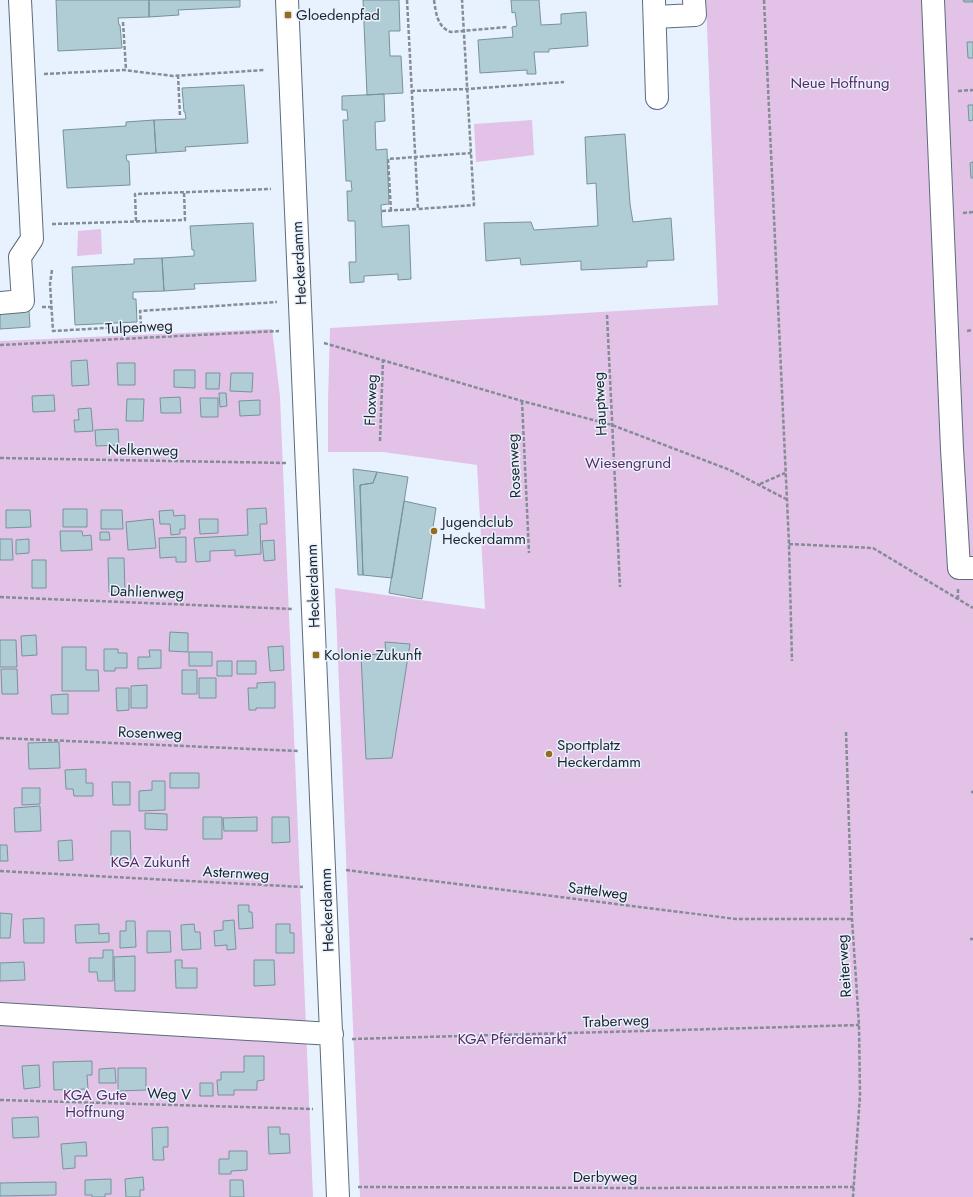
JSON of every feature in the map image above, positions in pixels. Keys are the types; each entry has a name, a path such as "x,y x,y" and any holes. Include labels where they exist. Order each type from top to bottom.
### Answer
{"street":[{"path":"0,303 23,301 20,257 32,239 20,0"},
{"name":"Heckerdamm","path":"287,0 341,1037 347,1192"},
{"path":"657,98 654,8 695,15 694,0"},
{"path":"933,0 952,449 965,528 959,568 973,568"},
{"path":"0,1014 341,1037"}],"path":[{"path":"407,0 418,209"},
{"path":"434,0 438,19 443,28 450,32 507,27"},
{"path":"382,211 474,206 462,0"},
{"path":"764,0 789,544 792,661"},
{"path":"123,22 126,70"},
{"path":"24,78 41,74 126,70 178,75 264,70"},
{"path":"178,75 180,116"},
{"path":"411,91 466,89 564,82"},
{"path":"391,211 388,159 471,153"},
{"path":"136,221 135,194 271,189"},
{"path":"50,224 185,220 184,192"},
{"path":"52,270 50,284 53,331 141,326 140,311 277,302"},
{"name":"Hauptweg","path":"607,315 620,587"},
{"name":"Tulpenweg","path":"0,344 279,331"},
{"path":"324,343 522,401 612,425 730,470 786,499"},
{"name":"Floxweg","path":"380,441 383,360"},
{"name":"Rosenweg","path":"522,401 529,553"},
{"name":"Nelkenweg","path":"0,458 286,463"},
{"path":"759,485 785,473"},
{"path":"789,544 873,548 973,608"},
{"name":"Dahlienweg","path":"0,597 292,609"},
{"name":"Reiterweg","path":"846,732 852,919 859,1025 860,1095 854,1197"},
{"name":"Rosenweg","path":"0,738 298,751"},
{"name":"Sattelweg","path":"342,869 736,919 852,919"},
{"name":"Asternweg","path":"0,871 304,887"},
{"name":"Traberweg","path":"341,1037 859,1025"},
{"name":"Weg V","path":"0,1100 314,1109"},
{"name":"Derbyweg","path":"347,1192 854,1187"}],"green space":[{"path":"706,0 973,0 973,1197 360,1197 335,588 485,609 477,465 383,452 328,452 330,328 718,305"},
{"path":"532,120 534,155 476,162 474,124"},
{"path":"101,229 102,254 77,256 78,231"},
{"name":"KGA Zukunft","path":"272,329 280,396 313,1197 0,1197 0,341"}],"building":[{"path":"56,0 149,0 149,17 118,18 122,48 58,51"},
{"path":"149,0 240,0 240,7 178,10 179,15 149,17"},
{"path":"363,0 399,0 400,31 389,31 390,56 401,56 403,93 367,95"},
{"path":"511,0 539,0 541,25 561,24 561,14 586,12 588,46 549,49 549,52 534,52 536,74 527,74 527,70 480,73 478,40 513,37 512,27 517,26 515,12 512,13"},
{"path":"963,0 973,0 973,2 964,2"},
{"path":"967,42 973,42 973,58 968,58"},
{"path":"244,85 248,143 185,147 186,151 156,153 154,120 186,119 182,88"},
{"path":"384,94 385,121 375,122 376,150 387,149 389,204 381,205 382,227 409,225 411,279 398,280 398,274 364,276 364,282 350,283 349,262 356,262 355,221 348,221 347,191 352,191 351,181 346,181 343,120 348,120 347,110 342,110 342,96"},
{"path":"968,105 973,105 973,120 969,121"},
{"path":"154,120 156,153 126,155 127,161 129,161 130,185 67,188 63,130 126,126 126,122"},
{"path":"625,134 630,204 633,222 671,218 674,260 647,261 647,267 581,270 581,261 521,265 520,258 486,261 484,223 531,222 534,230 598,226 596,183 587,184 585,137"},
{"path":"973,162 973,178 971,178 970,163"},
{"path":"253,223 256,281 194,284 195,289 164,291 162,258 194,256 190,226"},
{"path":"162,258 164,291 133,292 133,299 136,299 137,322 75,325 72,267 134,264 134,259"},
{"path":"29,311 30,327 0,329 0,313"},
{"path":"87,360 89,385 72,386 71,361"},
{"path":"117,363 135,363 135,385 118,385"},
{"path":"174,370 195,370 195,388 174,387"},
{"path":"206,373 220,373 219,389 206,389"},
{"path":"231,373 253,373 252,392 230,391"},
{"path":"219,393 226,393 227,406 220,407"},
{"path":"54,395 55,411 33,412 32,396"},
{"path":"180,397 181,413 161,413 160,398"},
{"path":"200,398 218,398 218,417 201,417"},
{"path":"127,399 144,399 143,421 126,421"},
{"path":"260,400 260,415 240,416 239,401"},
{"path":"91,408 93,431 75,432 74,420 79,420 78,409"},
{"path":"118,429 119,445 96,446 95,430"},
{"path":"353,469 377,472 373,483 360,485 363,575 358,575"},
{"path":"377,472 408,477 392,578 363,575 360,485 373,483"},
{"path":"404,501 436,508 422,599 389,593"},
{"path":"266,508 267,524 260,524 261,554 235,556 235,550 210,551 210,561 196,562 194,538 248,535 247,509"},
{"path":"63,509 87,509 87,527 63,527"},
{"path":"6,510 30,510 31,527 6,528"},
{"path":"101,510 122,510 123,529 101,529"},
{"path":"173,510 174,516 185,515 185,529 180,529 180,534 171,535 170,524 160,524 159,511"},
{"path":"153,519 156,548 128,550 126,522"},
{"path":"199,519 218,519 218,533 200,534"},
{"path":"60,531 82,531 83,536 91,535 92,550 61,551"},
{"path":"100,532 109,532 110,540 100,540"},
{"path":"186,537 186,562 176,562 176,557 160,558 159,538"},
{"path":"0,539 12,539 13,560 0,560"},
{"path":"29,539 29,553 16,554 16,540"},
{"path":"274,540 275,560 264,561 262,541"},
{"path":"108,558 124,558 125,592 109,592"},
{"path":"32,560 46,560 46,588 32,588"},
{"path":"170,632 188,633 188,652 169,651"},
{"path":"36,635 37,655 22,656 21,636"},
{"path":"0,640 16,640 17,667 0,667"},
{"path":"385,642 410,644 392,758 366,759 361,655 386,654"},
{"path":"283,646 284,670 270,671 268,647"},
{"path":"62,647 86,647 86,670 98,670 99,691 62,691"},
{"path":"104,649 118,649 118,653 127,653 127,668 115,668 115,671 104,671"},
{"path":"149,650 161,650 161,668 138,669 138,657 150,657"},
{"path":"189,652 212,652 212,666 189,666"},
{"path":"217,661 232,661 232,676 217,676"},
{"path":"237,661 256,661 256,674 237,674"},
{"path":"1,669 17,669 18,694 2,694"},
{"path":"182,670 197,670 197,694 182,694"},
{"path":"199,678 216,678 216,698 199,698"},
{"path":"275,682 275,708 256,708 256,710 249,710 248,688 257,688 257,683"},
{"path":"147,685 147,708 131,708 131,686"},
{"path":"116,688 129,688 129,710 117,711"},
{"path":"68,694 68,714 52,714 51,695"},
{"path":"59,742 60,768 29,769 28,743"},
{"path":"86,769 86,783 93,783 93,796 74,796 73,789 66,789 65,770"},
{"path":"170,773 199,773 199,788 170,788"},
{"path":"152,781 165,781 165,810 139,811 139,791 152,790"},
{"path":"112,782 130,782 130,805 113,805"},
{"path":"22,788 40,788 40,804 22,805"},
{"path":"40,806 41,831 15,832 14,808"},
{"path":"145,813 167,814 167,830 145,829"},
{"path":"203,817 222,817 222,839 203,839"},
{"path":"257,817 257,831 224,831 223,818"},
{"path":"272,817 289,817 290,842 272,843"},
{"path":"111,831 130,831 131,860 111,861"},
{"path":"72,840 73,860 59,861 58,841"},
{"path":"0,845 7,845 8,861 0,861"},
{"path":"238,905 249,905 249,912 252,912 253,928 239,929"},
{"path":"0,913 12,914 10,938 0,938"},
{"path":"44,918 44,943 24,943 23,919"},
{"path":"234,920 236,949 227,950 227,945 215,946 214,931 223,930 223,921"},
{"path":"126,921 135,921 136,947 120,948 120,931 126,931"},
{"path":"99,924 99,934 109,933 109,942 76,943 75,925"},
{"path":"194,924 195,932 200,932 201,949 182,950 181,925"},
{"path":"276,924 290,924 290,933 294,933 294,953 276,953"},
{"path":"147,931 170,931 171,952 147,953"},
{"path":"103,950 113,950 113,981 98,981 97,972 89,972 89,958 103,958"},
{"path":"135,956 135,991 115,991 114,957"},
{"path":"175,960 182,960 182,968 197,968 197,988 176,988"},
{"path":"254,960 274,960 275,985 254,986"},
{"path":"24,962 25,980 0,981 0,963"},
{"path":"244,1056 264,1056 264,1080 257,1081 257,1090 234,1090 234,1095 218,1095 217,1080 221,1080 221,1072 244,1072"},
{"path":"92,1061 92,1075 87,1075 88,1089 54,1090 53,1062"},
{"path":"39,1065 40,1087 24,1089 22,1066"},
{"path":"115,1068 116,1083 99,1083 99,1069"},
{"path":"118,1068 146,1068 146,1090 118,1091"},
{"path":"200,1083 213,1083 213,1096 200,1096"},
{"path":"38,1117 39,1137 13,1138 12,1118"},
{"path":"168,1127 168,1147 163,1147 164,1160 153,1160 152,1128"},
{"path":"268,1127 280,1127 280,1134 289,1134 290,1153 269,1154"},
{"path":"86,1142 87,1156 75,1156 75,1168 63,1169 61,1144"},
{"path":"229,1151 247,1151 247,1170 231,1171 231,1174 219,1174 219,1159 229,1159"},
{"path":"143,1177 144,1190 140,1190 140,1197 126,1197 125,1179"},
{"path":"111,1179 111,1194 105,1194 105,1197 92,1197 92,1195 85,1195 85,1180"},
{"path":"230,1180 243,1180 244,1197 230,1197"},
{"path":"56,1182 56,1195 0,1196 0,1183"}],"place":[{"name":"Gloedenpfad","path":"288,15"},
{"name":"Jugendclub Heckerdamm","path":"434,531"},
{"name":"Kolonie Zukunft","path":"316,655"},
{"name":"Sportplatz Heckerdamm","path":"549,754"}],"park label":[{"name":"Neue Hoffnung","path":"840,83"},
{"name":"Wiesengrund","path":"628,463"},
{"name":"KGA Pferdemarkt","path":"512,1039"},
{"name":"KGA Gute Hoffnung","path":"95,1104"}]}
